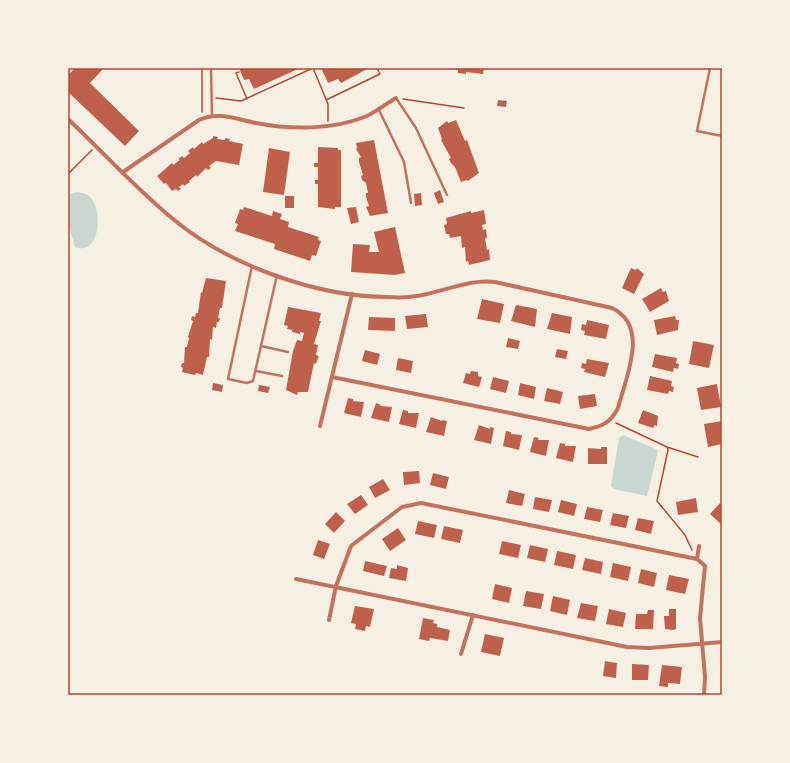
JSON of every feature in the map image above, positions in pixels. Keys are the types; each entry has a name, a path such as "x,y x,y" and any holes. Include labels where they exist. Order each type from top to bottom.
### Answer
{"street":[{"path":"123,172 204,118 212,116 226,117 276,126 304,127 328,125 355,120 379,110 396,98"},
{"path":"68,119 154,203 197,237 252,266 307,285 352,294 389,298 409,297 483,280 612,308 621,312 632,328 633,348 618,408 610,420 600,427 589,429 578,428 332,376"},
{"path":"320,426 352,294"},
{"path":"329,620 336,586 351,546 402,507 421,503 697,559 705,566 700,607 705,677 704,695"},
{"path":"697,559 699,546"},
{"path":"296,579 627,647 649,648 722,642"},
{"path":"461,654 473,615"}],"lane":[{"path":"211,68 212,116"},
{"path":"710,68 697,131 722,136"},
{"path":"396,98 416,128 447,195"},
{"path":"379,110 404,162 411,203"},
{"path":"252,266 228,379 247,383 253,381 277,275"},
{"path":"261,346 288,352"},
{"path":"256,371 282,376"}],"path":[{"path":"202,68 204,118"},
{"path":"202,98 241,101 313,68 328,104 328,125"},
{"path":"326,100 380,74 377,68"},
{"path":"239,72 236,73 247,99"},
{"path":"396,98 464,108"},
{"path":"68,174 96,146"},
{"path":"610,420 667,447 698,457"},
{"path":"667,447 668,450 657,501 684,535 697,559"}],"shaded area":[{"path":"77,192 88,195 94,202 98,220 94,239 90,245 83,248 75,247 68,223 68,197 70,194"},
{"path":"623,435 658,451 647,496 614,489 611,486 619,438"}],"building":[{"path":"75,68 104,68 90,83 139,131 125,146 68,92 68,75"},
{"path":"239,68 300,68 254,89 249,79 244,80"},
{"path":"321,68 369,68 341,83 338,79 328,83"},
{"path":"449,68 484,68 483,74 466,72 466,74 458,73 458,70"},
{"path":"498,100 507,101 506,107 497,106"},
{"path":"456,120 465,141 467,140 479,173 468,181 461,182 455,167 449,159 451,158 441,140 442,139 438,128 447,121 448,123"},
{"path":"213,136 218,137 217,139 225,140 225,138 230,139 229,141 243,144 239,165 216,161 209,166 211,168 208,170 206,168 197,177 196,175 189,181 190,182 179,187 181,189 178,191 176,189 172,191 166,183 164,184 157,176 172,163 173,165 180,160 178,159 182,156 184,158 190,153 188,151 193,147 194,149 202,142 203,144 213,138"},
{"path":"374,140 388,213 370,216 366,207 369,206 366,197 366,193 368,193 366,183 362,180 361,176 363,175 359,158 361,157 356,149 356,143"},
{"path":"318,147 338,148 338,150 341,150 341,207 335,207 335,209 318,207 318,184 315,184 315,180 318,180 318,167 314,167 314,163 318,163"},
{"path":"269,148 290,152 284,195 263,192"},
{"path":"440,190 444,202 438,204 434,193"},
{"path":"421,193 422,205 415,206 414,194"},
{"path":"285,196 294,196 294,208 285,208"},
{"path":"244,207 272,216 273,211 282,214 280,219 289,222 288,227 319,237 318,240 321,241 316,256 312,255 310,261 274,249 275,244 235,231 238,224 235,223 240,209 243,210"},
{"path":"356,207 359,222 351,224 347,208"},
{"path":"484,210 486,224 482,225 483,230 486,229 487,238 485,238 487,250 489,249 490,260 469,265 468,261 466,262 465,247 462,248 461,236 450,238 449,234 446,234 444,225 447,224 446,218 471,211 471,213"},
{"path":"395,227 405,273 395,275 351,272 353,244 370,245 369,252 379,252 374,232"},
{"path":"631,268 636,270 637,268 644,274 634,294 622,288"},
{"path":"206,278 226,281 222,308 220,308 218,318 220,318 219,322 217,322 216,328 213,327 212,340 210,339 209,357 207,357 203,375 196,373 195,375 182,372 183,368 181,367 182,363 184,363 185,347 187,347 188,337 193,321 191,320 192,316 195,317 196,313 198,313 201,292 202,293"},
{"path":"661,288 663,292 666,291 669,301 650,312 642,299"},
{"path":"482,299 504,304 500,323 477,319"},
{"path":"516,305 537,309 535,327 511,321"},
{"path":"288,307 321,313 319,321 321,321 314,344 318,345 316,355 319,356 316,364 314,363 308,392 298,392 297,395 286,390 293,351 297,340 302,341 304,333 300,332 300,334 292,332 292,330 287,329 288,326 284,325"},
{"path":"552,313 572,317 570,334 547,329"},
{"path":"426,314 428,327 407,329 405,316"},
{"path":"675,316 676,320 679,320 678,330 657,335 654,320"},
{"path":"369,317 395,318 395,331 368,330"},
{"path":"587,320 609,325 606,339 584,335 585,331 581,330 582,324 586,325"},
{"path":"508,338 520,341 518,349 506,347"},
{"path":"693,341 714,345 709,368 689,364"},
{"path":"557,349 568,351 566,359 555,357"},
{"path":"365,350 380,354 377,365 362,361"},
{"path":"655,354 677,358 676,363 679,364 678,369 674,368 673,372 652,367"},
{"path":"398,358 413,361 411,373 396,370"},
{"path":"587,359 609,363 605,377 584,372 585,369 581,368 582,363 586,364"},
{"path":"471,371 478,372 478,376 482,377 479,387 463,383 466,373 470,374"},
{"path":"650,376 672,381 671,386 674,387 673,392 669,391 668,394 647,390"},
{"path":"493,377 509,381 506,393 490,389"},
{"path":"213,383 223,385 222,392 212,390"},
{"path":"520,383 536,387 534,399 518,395"},
{"path":"717,384 721,407 701,410 697,388"},
{"path":"259,385 270,387 268,393 258,391"},
{"path":"547,388 563,392 560,404 544,401"},
{"path":"595,394 597,406 580,409 578,396"},
{"path":"348,398 353,399 353,401 364,402 361,417 344,413"},
{"path":"376,403 381,405 380,406 392,407 389,422 371,418"},
{"path":"403,410 408,411 408,413 419,413 416,428 399,424"},
{"path":"643,410 658,416 657,426 655,425 653,428 638,423"},
{"path":"431,417 442,421 447,421 444,436 426,432"},
{"path":"722,421 722,444 708,447 704,424"},
{"path":"479,425 490,429 490,427 494,428 491,444 474,440"},
{"path":"506,431 511,432 511,434 522,435 519,450 503,446"},
{"path":"534,437 539,438 538,440 549,440 546,456 530,452"},
{"path":"560,443 565,444 565,446 576,446 573,462 556,458"},
{"path":"601,447 607,447 607,464 588,464 588,448 601,449"},
{"path":"419,471 420,483 404,485 403,472"},
{"path":"433,473 449,477 446,489 430,485"},
{"path":"383,479 390,490 375,498 369,487"},
{"path":"509,490 525,494 522,506 506,503"},
{"path":"361,495 368,505 355,514 347,504"},
{"path":"535,497 552,500 549,512 533,509"},
{"path":"696,498 698,512 678,515 676,502"},
{"path":"561,500 577,504 574,516 558,512"},
{"path":"720,503 722,505 722,525 710,514"},
{"path":"587,507 603,510 600,522 584,519"},
{"path":"336,512 345,521 334,533 325,524"},
{"path":"613,513 629,516 626,528 610,525"},
{"path":"638,518 654,521 651,534 635,530"},
{"path":"418,521 437,525 434,538 415,534"},
{"path":"444,526 463,530 460,543 441,539"},
{"path":"398,528 406,540 390,551 382,539"},
{"path":"318,540 330,544 324,559 313,555"},
{"path":"502,541 521,545 518,558 499,554"},
{"path":"530,545 548,549 545,562 527,558"},
{"path":"557,551 576,555 573,569 554,565"},
{"path":"585,558 603,562 601,574 582,570"},
{"path":"365,561 387,566 384,576 363,571"},
{"path":"613,563 631,567 628,581 610,577"},
{"path":"397,565 408,568 406,581 389,578 391,568 397,569"},
{"path":"641,569 657,573 654,587 638,583"},
{"path":"669,575 689,579 685,594 666,590"},
{"path":"495,584 512,588 509,603 492,599"},
{"path":"526,591 544,594 541,609 523,606"},
{"path":"553,596 570,600 567,615 550,611"},
{"path":"581,603 598,606 595,621 577,618"},
{"path":"355,606 374,609 370,627 366,626 365,631 355,629 356,624 351,623"},
{"path":"609,609 626,613 623,627 606,624"},
{"path":"669,609 676,609 676,629 673,630 665,629 664,616 669,616"},
{"path":"648,610 654,610 653,629 635,629 636,614 647,614"},
{"path":"423,618 434,620 433,623 437,624 437,627 450,630 448,641 430,638 429,641 419,639"},
{"path":"485,634 504,638 500,656 481,652"},
{"path":"605,661 617,663 616,678 603,676"},
{"path":"632,664 649,665 648,680 632,680"},
{"path":"662,665 682,667 680,684 668,683 668,687 659,686"}]}
